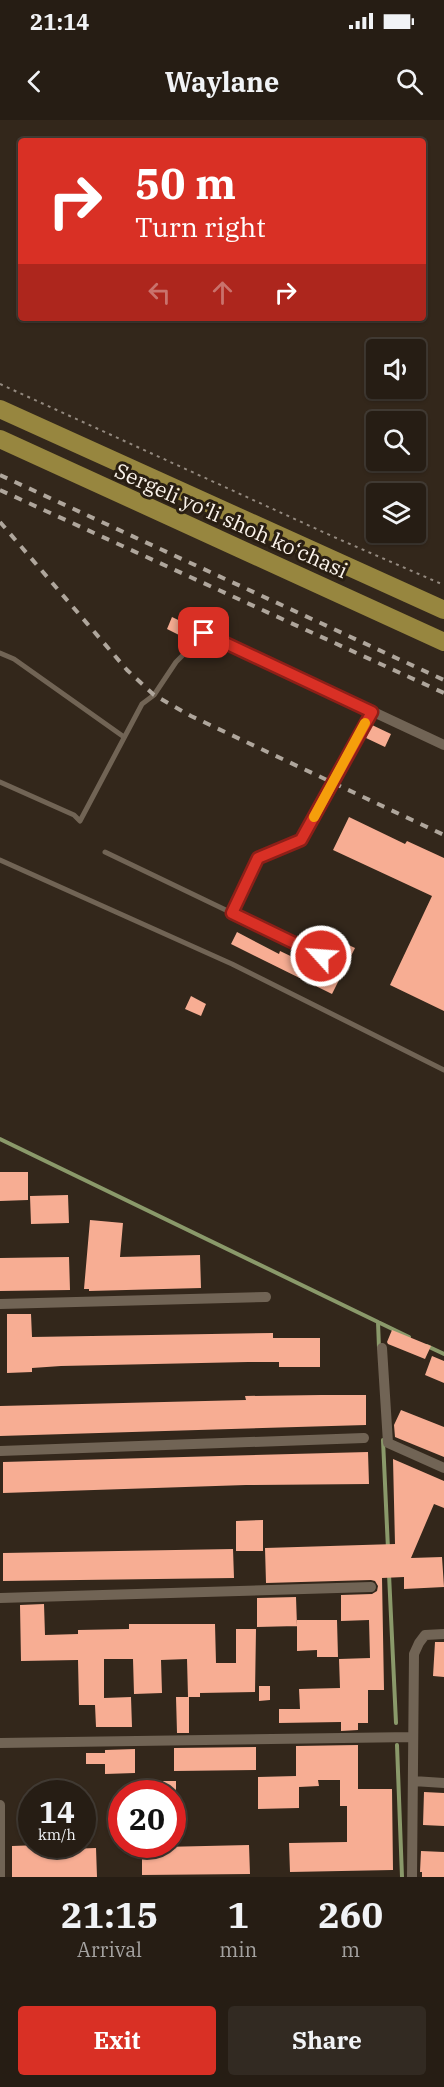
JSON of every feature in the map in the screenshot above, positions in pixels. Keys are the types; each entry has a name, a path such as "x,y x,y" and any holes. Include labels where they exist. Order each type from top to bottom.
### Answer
{"main road":[{"name":"Sergeli yo‘li shoh ko‘chasi","path":"0,409 444,610"},
{"name":"Sergeli yo‘li shoh ko‘chasi","path":"0,440 444,642"}],"street":[{"path":"204,633 444,745"},
{"path":"0,1304 266,1297"},
{"path":"382,1348 388,1443 444,1468"},
{"path":"0,1451 363,1438"},
{"path":"0,1599 371,1587"},
{"path":"412,1877 414,1654 425,1635 444,1634"},
{"path":"0,1743 413,1737"},
{"path":"413,1781 444,1783"},
{"path":"0,1805 0,1877"}],"lane":[{"path":"0,783 74,815 80,821 141,704 154,695 176,662 204,633"},
{"path":"0,653 14,659 124,737"},
{"path":"232,913 258,858 301,840 372,712"},
{"path":"105,852 321,956"},
{"path":"0,860 232,964 444,1070"}],"path":[{"path":"0,384 444,585"}],"building":[{"path":"172,617 195,628 189,640 167,629"},
{"path":"372,725 391,734 385,747 366,738"},
{"path":"349,817 405,844 407,841 444,858 444,1011 390,985 432,896 333,850"},
{"path":"237,932 279,954 280,951 322,971 338,940 355,948 332,994 231,944"},
{"path":"191,996 206,1004 201,1016 185,1009"},
{"path":"0,1172 28,1172 28,1200 0,1201"},
{"path":"68,1195 69,1223 31,1224 30,1196"},
{"path":"90,1220 123,1223 120,1257 200,1255 201,1288 89,1291 89,1289 84,1289"},
{"path":"69,1257 70,1290 0,1291 0,1258"},
{"path":"7,1314 31,1314 32,1337 273,1333 273,1338 320,1338 320,1367 279,1367 279,1362 248,1362 61,1366 32,1368 32,1372 7,1373"},
{"path":"392,1330 431,1346 425,1359 388,1344"},
{"path":"432,1356 444,1361 444,1383 425,1375"},
{"path":"366,1395 366,1425 0,1436 0,1406 246,1400 245,1396"},
{"path":"401,1410 444,1427 444,1457 395,1437 394,1425"},
{"path":"368,1452 369,1484 246,1485 3,1493 3,1462"},
{"path":"393,1459 444,1481 444,1508 434,1504 411,1558 442,1557 444,1587 404,1589 404,1577 382,1578 384,1690 368,1690 368,1723 358,1723 358,1730 341,1731 341,1722 279,1723 279,1709 300,1709 299,1689 340,1688 339,1659 370,1658 369,1620 341,1621 341,1595 372,1594 377,1591 378,1586 375,1581 371,1580 266,1583 265,1548 395,1544"},
{"path":"263,1520 263,1551 236,1551 236,1521"},
{"path":"233,1549 234,1578 3,1581 3,1553"},
{"path":"296,1597 297,1626 257,1627 257,1598"},
{"path":"44,1604 45,1635 78,1634 78,1630 129,1629 129,1624 215,1624 216,1663 236,1663 236,1629 256,1629 255,1692 200,1693 200,1697 188,1697 187,1659 161,1660 162,1693 134,1694 133,1659 104,1659 104,1698 131,1697 132,1727 96,1727 95,1705 79,1705 78,1660 21,1661 20,1605"},
{"path":"297,1620 337,1620 338,1657 317,1657 317,1650 297,1651"},
{"path":"435,1642 444,1642 444,1677 433,1676"},
{"path":"259,1686 270,1686 270,1700 259,1701"},
{"path":"176,1697 189,1697 189,1733 177,1733"},
{"path":"358,1745 358,1789 392,1789 393,1870 290,1872 289,1843 347,1842 347,1806 340,1806 340,1780 318,1780 319,1786 299,1787 299,1808 258,1809 258,1777 296,1776 296,1746"},
{"path":"256,1747 256,1770 174,1771 174,1748"},
{"path":"135,1749 135,1773 105,1774 105,1764 86,1764 86,1753"},
{"path":"424,1792 444,1793 444,1826 423,1825"},
{"path":"249,1845 250,1874 142,1875 142,1858 186,1858 186,1846"},
{"path":"12,1846 18,1846 18,1858 96,1858 96,1848 97,1877 12,1877"},
{"path":"421,1851 444,1852 444,1877 422,1877 422,1872 420,1872"}],"waterway":[{"path":"0,1139 409,1337"},
{"path":"378,1322 379,1348"},
{"path":"427,1346 444,1354"},
{"path":"383,1440 388,1549"},
{"path":"389,1574 396,1723"},
{"path":"397,1745 402,1877"}],"railway":[{"path":"0,475 444,680"},
{"path":"0,490 444,693"},
{"path":"0,522 127,670 154,695 191,716 444,835"}],"slow traffic":[{"path":"314,817 365,723"}],"route":[{"path":"204,633 372,712 301,840 258,858 232,913 321,956"}]}
